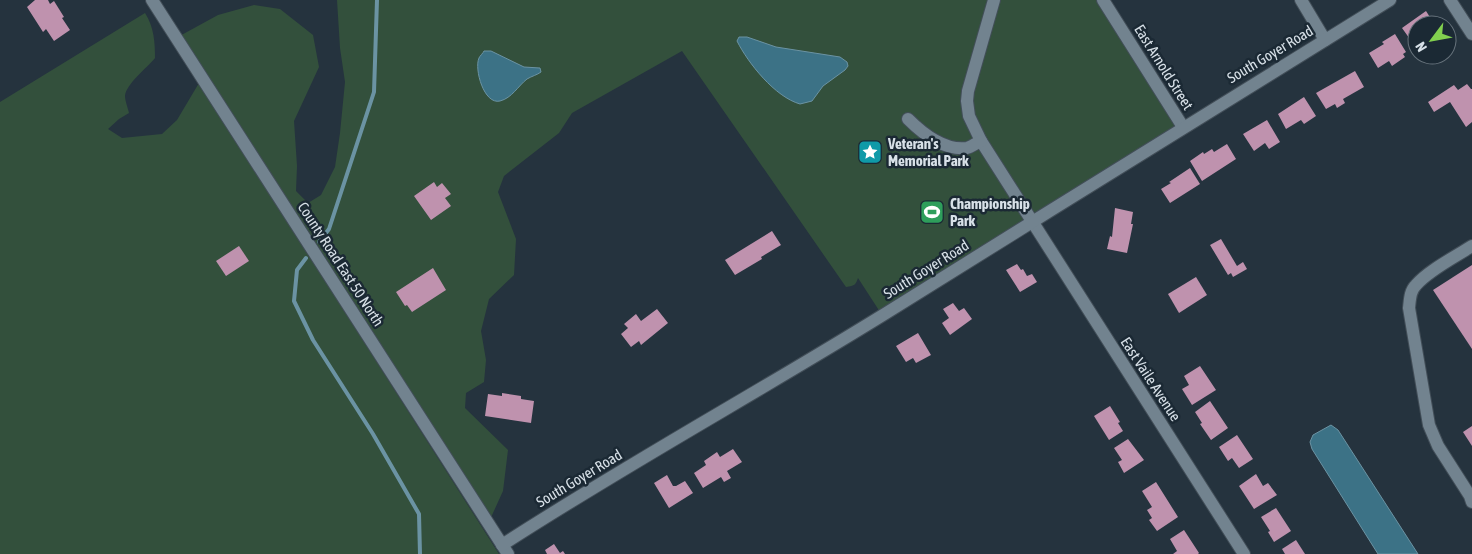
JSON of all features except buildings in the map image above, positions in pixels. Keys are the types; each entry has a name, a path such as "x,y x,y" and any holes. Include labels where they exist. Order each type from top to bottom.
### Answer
{"street":[{"name":"County Road East 50 North","path":"152,0 505,549"},
{"name":"East Vaile Avenue","path":"994,0 974,66 967,101 969,116 981,140 1031,221 1244,554"},
{"name":"East Arnold Street","path":"1103,0 1183,127"},
{"path":"1301,0 1325,40"},
{"name":"South Goyer Road","path":"505,549 561,507 882,315 1390,0"},
{"path":"1450,0 1472,34"},
{"path":"908,119 924,134 952,148 968,148 981,140"},
{"path":"1472,246 1415,285 1411,294 1409,308 1430,425 1438,446 1472,502"}],"green space":[{"path":"337,0 1103,0 1183,127 882,315 858,278 855,284 846,287 682,51 572,113 559,133 504,176 498,192 516,239 514,275 489,299 481,331 486,360 484,382 466,393 465,408 508,450 503,491 488,524 176,38 218,15 254,5 280,9 313,35 319,67 294,121 297,166 296,191 308,203 321,195 335,167 340,133 345,82 340,48"},
{"path":"145,13 153,35 155,58 126,91 125,98 129,113 108,129 122,138 162,134 177,120 199,83 499,554 0,554 0,102"}],"water":[{"path":"739,37 747,37 776,47 840,57 847,62 848,66 823,86 812,101 800,104 781,94 763,78 742,50 737,41"},
{"path":"484,51 491,51 524,67 540,68 541,72 527,79 508,97 500,101 494,101 485,92 479,77 479,57"},
{"path":"1331,425 1338,430 1418,554 1378,554 1312,449 1310,442 1313,435"}],"waterway":[{"path":"319,242 329,229 374,92 377,0"},
{"path":"306,258 297,270 294,301 313,340 373,434 419,514 420,554"}],"place":[{"name":"Veteran's Memorial Park","path":"870,152"},
{"name":"Championship Park","path":"932,212"}]}
